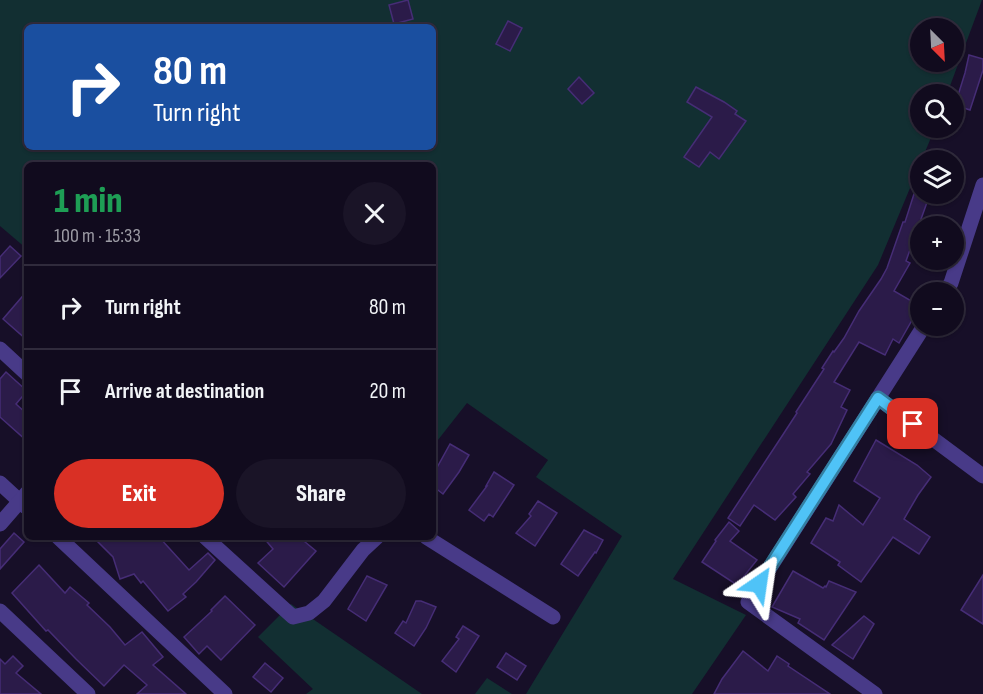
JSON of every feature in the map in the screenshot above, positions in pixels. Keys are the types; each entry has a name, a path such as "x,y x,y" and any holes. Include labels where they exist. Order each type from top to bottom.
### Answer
{"street":[{"path":"951,282 983,185"},
{"path":"874,694 748,602 918,336"},
{"path":"0,349 24,371"},
{"path":"878,398 983,476"},
{"path":"0,483 24,500"},
{"path":"0,524 24,502"},
{"path":"61,540 225,694"},
{"path":"209,540 293,617 309,613 324,601 363,550 374,540"},
{"path":"431,540 553,617"},
{"path":"0,611 87,694"}],"green space":[{"path":"0,0 982,0 964,48 964,18 910,18 910,72 955,72 951,84 910,84 910,138 931,138 926,150 910,150 910,188 878,265 673,579 746,615 692,694 526,694 622,536 536,477 548,460 467,403 436,442 436,162 24,162 24,246 0,226"},
{"path":"291,604 422,694 306,694 313,689 258,637"},
{"path":"487,678 512,694 475,694"}],"building":[{"path":"408,0 413,19 394,24 389,5"},
{"path":"508,21 522,28 510,51 496,44"},
{"path":"969,55 983,59 983,70 970,110 964,108 964,84 962,84"},
{"path":"579,77 594,93 582,104 568,89"},
{"path":"696,87 724,102 737,111 735,114 746,121 719,159 710,152 699,167 684,157 712,117 687,102"},
{"path":"911,204 926,204 922,216 910,216 910,250 906,261 910,263 894,291 910,300 910,324 899,343 893,339 885,355 859,342 834,382 850,390 841,407 847,410 831,444 807,472 810,474 793,494 796,497 775,520 754,505 740,526 728,518 881,279 903,222 905,222"},
{"path":"10,246 21,256 0,278 0,257"},
{"path":"24,294 24,337 3,319"},
{"path":"6,372 24,388 24,395 16,404 24,411 24,438 0,417 0,379"},
{"path":"876,440 917,465 931,477 904,519 930,537 919,554 893,537 861,582 838,565 840,562 811,543 826,518 833,521 839,505 863,525 880,498 854,481"},
{"path":"450,444 469,455 443,494 436,489 436,469"},
{"path":"494,472 514,485 493,517 489,514 484,521 469,510 487,486"},
{"path":"538,501 557,513 535,546 516,533 531,516 529,514"},
{"path":"729,522 739,531 730,541 757,560 737,585 702,562"},
{"path":"584,530 603,540 578,576 561,564"},
{"path":"14,533 24,542 0,569 0,549"},
{"path":"96,540 162,540 189,570 208,553 215,560 183,594 186,597 168,611 143,581 141,583 134,574 120,579 113,557"},
{"path":"266,540 303,540 316,551 284,587 258,563 273,549"},
{"path":"39,565 65,593 70,587 89,603 87,605 125,645 142,632 163,657 153,665 186,694 137,694 147,685 124,665 104,686 48,630 46,631 12,593"},
{"path":"793,571 823,588 829,581 856,592 824,640 798,623 800,619 772,607"},
{"path":"983,575 983,624 961,610"},
{"path":"367,576 387,585 366,621 348,609"},
{"path":"225,596 255,625 221,660 207,646 199,654 184,637"},
{"path":"416,601 436,607 414,646 395,633 403,621 406,623"},
{"path":"864,616 874,624 853,659 832,645"},
{"path":"463,626 479,636 456,672 442,661 459,639 456,637"},
{"path":"743,651 768,671 777,656 830,694 714,694"},
{"path":"506,653 526,666 517,680 497,667"},
{"path":"13,656 23,666 16,673 41,694 0,694 0,659 5,664"},
{"path":"265,663 283,678 271,692 253,677"}],"route":[{"path":"759,584 878,398 913,424"}]}
